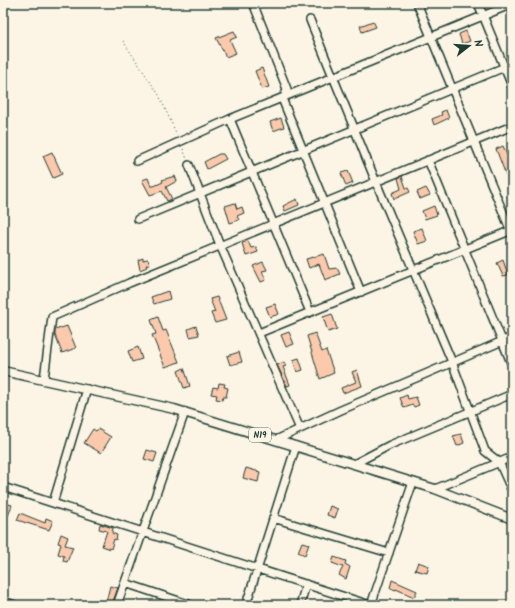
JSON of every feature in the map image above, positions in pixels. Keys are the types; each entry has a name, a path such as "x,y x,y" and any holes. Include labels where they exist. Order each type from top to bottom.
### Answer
{"main road":[{"name":"N19","path":"3,371 44,379 184,412 435,488 512,519"}],"street":[{"path":"253,3 287,89 283,101 360,292"},
{"path":"259,333 413,270 512,232 417,3"},
{"path":"478,3 512,86"},
{"path":"137,161 333,76 512,4"},
{"path":"310,20 452,362 485,452 499,462 512,491"},
{"path":"138,218 512,64"},
{"path":"230,120 310,312"},
{"path":"44,379 52,317 220,245 512,126"},
{"path":"428,160 512,365"},
{"path":"189,165 220,245 300,429"},
{"path":"276,440 512,337"},
{"path":"52,503 87,389"},
{"path":"354,464 390,445 512,394"},
{"path":"117,605 184,412"},
{"path":"246,605 296,446"},
{"path":"435,488 512,457"},
{"path":"3,487 370,605 413,482"},
{"path":"273,518 389,553"},
{"path":"125,583 191,605"},
{"path":"300,605 306,584"},
{"path":"3,601 15,605"}],"path":[{"path":"123,41 159,95 189,165"}],"building":[{"path":"373,21 376,27 362,32 360,26"},
{"path":"234,31 237,37 230,40 236,53 226,57 216,38"},
{"path":"466,31 470,41 462,44 459,34"},
{"path":"262,68 269,87 262,89 255,71"},
{"path":"446,110 449,118 434,125 432,119 442,115 441,112"},
{"path":"281,118 284,127 273,131 270,122"},
{"path":"503,146 512,166 512,191 496,149"},
{"path":"52,152 62,174 53,178 43,156"},
{"path":"219,154 223,154 226,159 207,169 204,162"},
{"path":"348,171 353,183 346,186 341,173"},
{"path":"175,176 177,181 166,187 172,199 167,201 162,191 150,195 142,180 148,178 151,186 154,186 163,182 162,180"},
{"path":"402,176 406,188 408,188 410,192 394,199 392,193 401,189 398,178"},
{"path":"426,188 430,195 420,199 417,192"},
{"path":"297,199 299,205 285,211 283,206"},
{"path":"235,203 237,209 242,207 244,213 237,216 239,220 230,223 225,206"},
{"path":"434,206 437,215 425,219 422,211"},
{"path":"422,228 427,241 418,244 413,231"},
{"path":"248,241 251,248 256,247 258,252 246,256 242,243"},
{"path":"324,254 329,269 337,268 340,274 325,280 319,264 309,268 306,259"},
{"path":"143,258 143,260 148,259 150,264 146,265 147,267 140,270 138,260"},
{"path":"503,260 508,275 503,276 497,263"},
{"path":"263,262 267,270 262,271 266,280 261,282 253,266"},
{"path":"168,291 170,299 154,304 151,297"},
{"path":"217,297 226,320 215,323 211,313 215,312 210,299"},
{"path":"275,304 279,314 270,317 266,307"},
{"path":"332,314 337,329 328,332 323,317"},
{"path":"158,317 163,331 166,330 179,362 165,367 152,335 156,334 151,320"},
{"path":"67,326 76,348 62,353 55,335 55,330"},
{"path":"196,326 199,335 190,337 188,329"},
{"path":"289,332 294,344 286,347 281,335"},
{"path":"315,333 322,352 326,350 334,373 320,379 307,336"},
{"path":"138,347 142,359 132,362 128,351"},
{"path":"239,352 242,362 230,365 227,356"},
{"path":"299,358 303,370 297,372 293,360"},
{"path":"284,362 286,366 283,367 290,385 287,386 277,365"},
{"path":"184,368 190,386 184,388 178,371"},
{"path":"357,370 362,386 343,393 341,388 356,382 352,372"},
{"path":"219,383 225,384 224,387 228,388 226,397 223,397 222,400 216,399 217,395 211,394 213,387 218,388"},
{"path":"407,395 408,399 416,397 419,405 404,408 400,398"},
{"path":"93,429 96,431 98,429 111,437 101,453 84,443"},
{"path":"461,434 464,443 457,446 453,436"},
{"path":"147,450 157,453 154,462 144,459"},
{"path":"246,468 260,472 258,482 243,478"},
{"path":"4,503 12,505 8,516 3,514"},
{"path":"330,506 338,509 335,518 327,515"},
{"path":"20,513 45,523 46,518 53,521 49,530 17,520"},
{"path":"100,524 113,528 112,533 117,535 111,549 102,546 107,531 99,529"},
{"path":"61,534 68,537 65,545 73,547 67,562 63,561 64,556 58,554 61,544 58,543"},
{"path":"302,542 309,544 305,555 298,552"},
{"path":"334,557 346,561 345,564 350,567 346,579 339,575 343,567 332,563"},
{"path":"418,562 429,566 427,573 415,570"},
{"path":"392,580 417,591 414,597 390,588"},
{"path":"110,586 118,588 112,604 106,602"}]}
